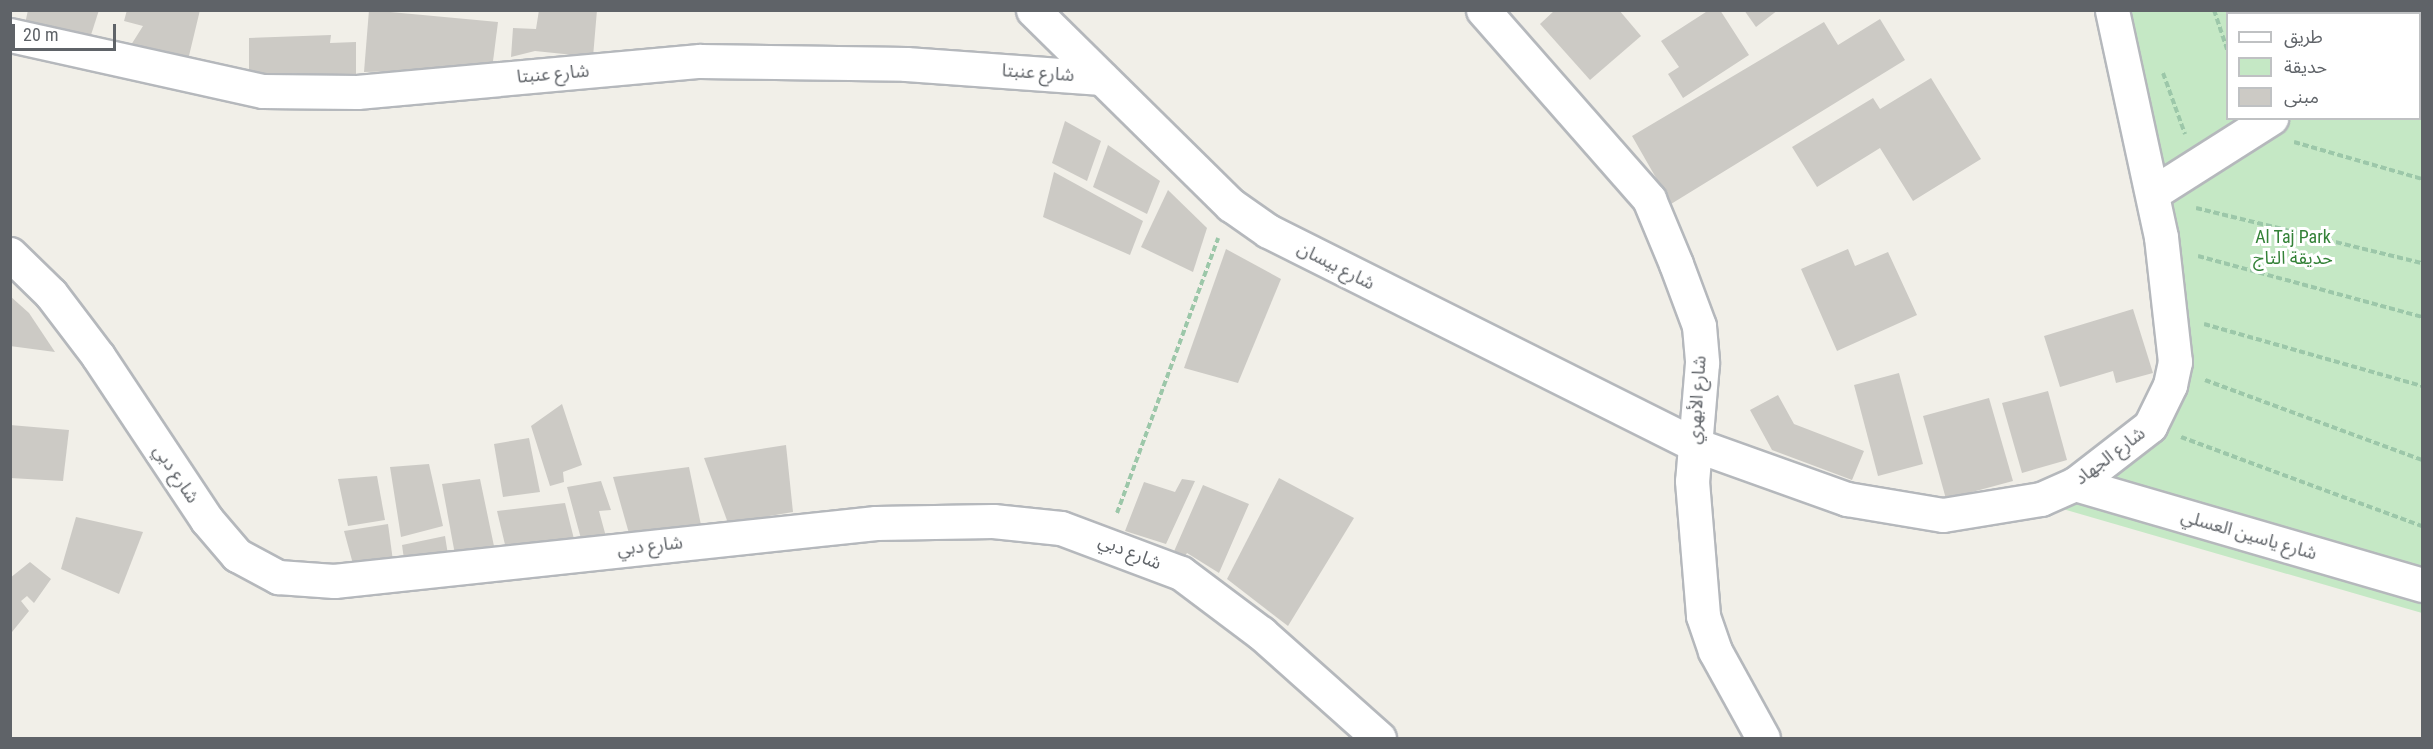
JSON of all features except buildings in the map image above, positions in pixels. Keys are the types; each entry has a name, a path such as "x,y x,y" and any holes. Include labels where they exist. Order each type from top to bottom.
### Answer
{"street":[{"name":"شارع بيسان","path":"1032,10 1231,205 1268,231 1694,444"},
{"name":"شارع الأبهري","path":"1483,10 1649,200 1699,326 1702,363 1694,444 1704,616 1715,651 1763,738"},
{"name":"شارع الجهاد","path":"1694,444 1847,500 1896,511 1943,515 1993,510 2075,484 2150,426 2174,369 2171,315 2154,195 2112,10"},
{"name":"شارع عنبتا","path":"10,35 263,91 357,92 700,61 906,64 1101,78"},
{"path":"2154,195 2262,124"},
{"name":"شارع دبي","path":"10,254 51,294 98,357 207,520 237,555 278,577 334,581 876,523 993,522 1061,528 1107,542 1181,573 1261,633 1379,738"},
{"name":"شارع ياسين العسلي","path":"2075,484 2422,585"}],"path":[{"path":"2214,10 2226,46"},
{"path":"2161,66 2196,166"},
{"path":"2262,124 2422,179"},
{"path":"2154,195 2422,263"},
{"path":"1107,542 1231,205"},
{"path":"2162,246 2422,317"},
{"path":"2171,315 2422,386"},
{"path":"2174,369 2422,460"},
{"path":"2150,426 2422,526"}],"green space":[{"name":"Al Taj Park حديقة التاج","path":"2106,11 2422,11 2422,613 2056,507 2185,372"}]}
